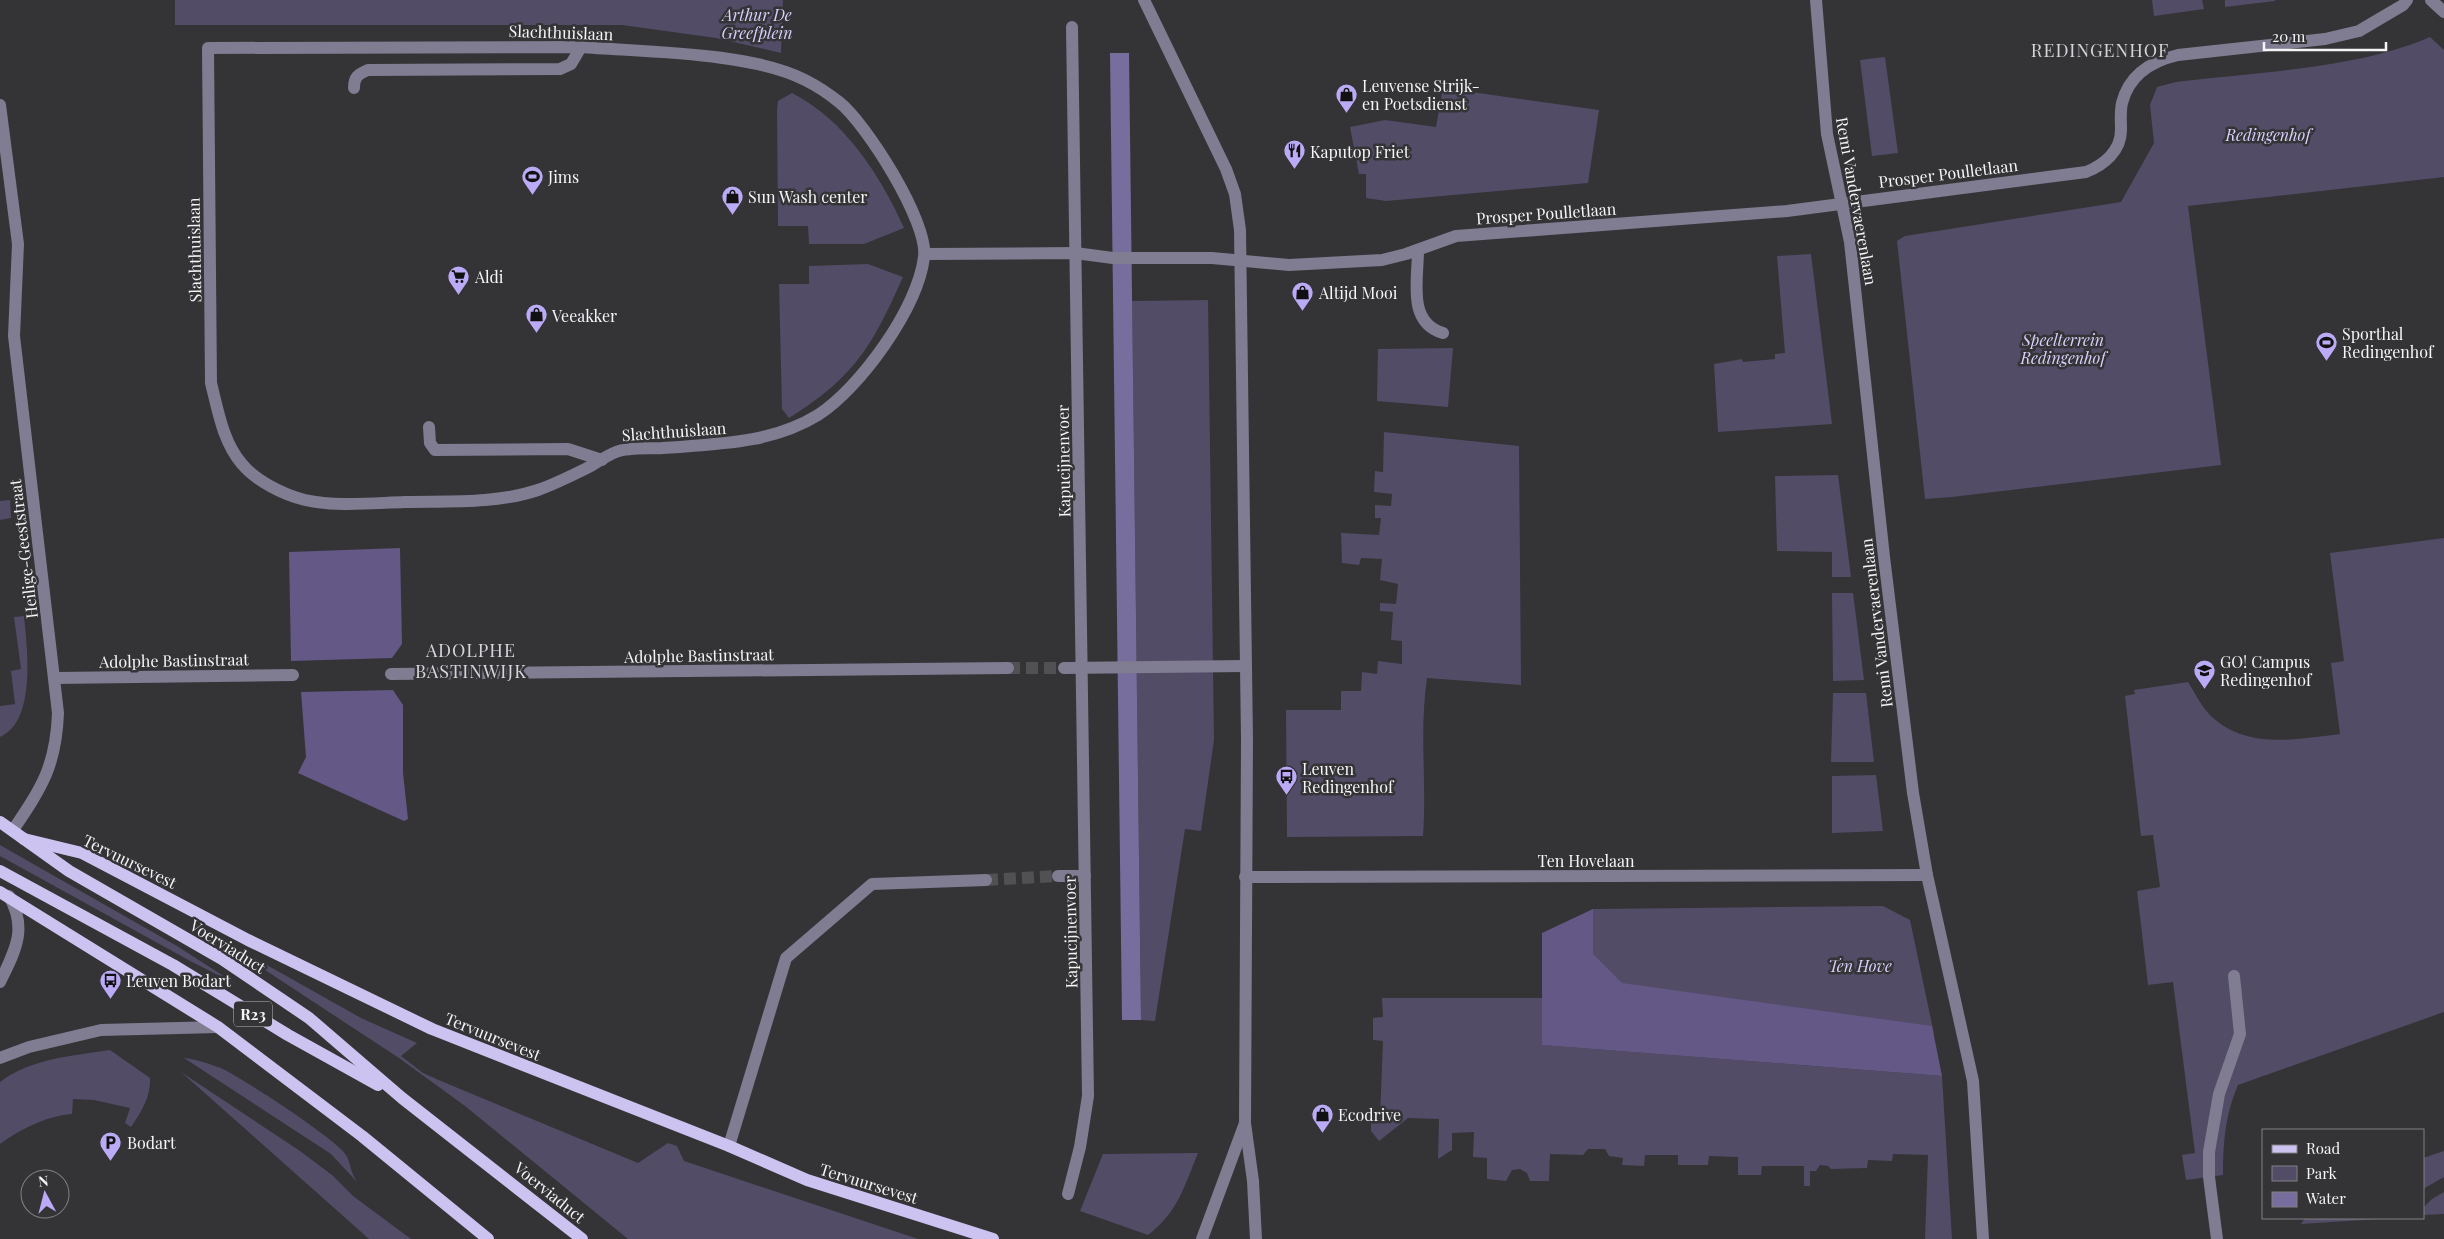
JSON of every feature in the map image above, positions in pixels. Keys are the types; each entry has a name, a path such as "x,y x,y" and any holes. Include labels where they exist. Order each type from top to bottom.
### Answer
{"main road":[{"name":"Tervuursevest","path":"0,822 24,838 82,853 248,940 432,1029 728,1146 807,1180 993,1239"},
{"name":"Voerviaduct","path":"24,838 69,871 222,959 308,1018 402,1098 582,1239"},
{"name":"Voerviaduct","path":"0,872 173,965 288,1035 402,1098"},
{"name":"R23","path":"5,894 218,1028 362,1136 488,1239"}],"street":[{"path":"1144,0 1226,169 1235,194 1241,260 1246,740 1245,1123 1254,1182 1256,1239"},
{"name":"Remi Vandervaerenlaan","path":"1816,0 1827,134 1850,242 1913,793 1927,875 1972,1081 1983,1239"},
{"path":"2432,0 2444,12"},
{"name":"Prosper Poulletlaan","path":"1241,260 1289,265 1382,260 1418,250 1456,236 1787,211 2086,172 2099,167 2110,158 2117,146 2121,132 2122,103 2127,89 2136,76 2162,58 2325,39 2359,31 2405,2"},
{"name":"Kapucijnenvoer","path":"1068,1194 1080,1147 1088,1096 1072,27"},
{"path":"354,88 354,80 358,74 368,70 560,69 571,64 581,46"},
{"name":"Slachthuislaan","path":"581,46 763,65 804,79 841,103 868,134 898,181 914,215 925,254 915,291 897,326 851,387 819,414 786,430 743,442 618,451 536,490 492,499 347,504 304,500 267,485 242,464 222,428 211,383 208,48 581,46"},
{"name":"Heilige-Geeststraat","path":"0,105 18,244 14,336 58,713 57,742 42,787 13,830"},
{"path":"1418,250 1417,306 1422,321 1431,329 1443,333"},
{"path":"925,254 1075,253 1132,259 1212,258 1241,260"},
{"path":"429,427 430,443 435,450 568,449 602,460"},
{"path":"1064,668 1245,666"},
{"name":"Adolphe Bastinstraat","path":"392,674 1008,668"},
{"name":"Adolphe Bastinstraat","path":"55,678 293,675"},
{"name":"Ten Hovelaan","path":"1245,878 1927,875"},
{"path":"1058,876 1085,876"},
{"path":"728,1146 786,958 872,884 986,880"},
{"path":"0,982 16,948 19,933 18,916 5,894"},
{"path":"2217,1239 2209,1177 2209,1152 2220,1094 2240,1034 2234,976"},
{"path":"0,1058 29,1047 102,1030 218,1028"},
{"path":"1202,1239 1245,1123"}],"green space":[{"name":"Arthur De Greefplein","path":"175,0 783,0 781,53 716,38 622,25 175,25"},
{"path":"2152,0 2202,0 2204,9 2154,16"},
{"path":"2225,0 2275,0 2275,1 2225,7"},
{"name":"Speelterrein Redingenhof","path":"2430,37 2444,50 2444,177 2188,206 2221,465 1925,499 1897,241 1905,236 2121,202 2154,143 2150,105 2157,87 2176,82 2338,63 2401,48"},
{"path":"1885,57 1898,153 1872,156 1860,60"},
{"path":"1443,88 1599,110 1588,183 1386,201 1366,198 1366,174 1359,174 1350,127 1385,120 1436,127"},
{"path":"792,93 811,104 828,118 859,151 884,189 904,228 864,244 809,244 808,226 778,226 777,110 778,101"},
{"path":"1811,254 1832,424 1718,432 1714,364 1742,359 1743,362 1775,359 1775,354 1785,353 1777,256"},
{"path":"868,264 903,277 892,301 871,341 846,374 812,403 789,418 782,409 779,284 809,284 809,266"},
{"path":"1208,300 1214,740 1201,831 1185,829 1155,1021 1141,1020 1132,301"},
{"path":"1453,348 1448,407 1377,401 1378,349"},
{"path":"1384,432 1519,446 1521,685 1427,678 1423,738 1423,836 1287,837 1286,710 1341,710 1341,691 1361,691 1362,672 1377,674 1378,661 1402,664 1402,641 1391,640 1393,612 1380,611 1380,603 1396,604 1398,584 1380,580 1382,559 1361,558 1359,565 1342,563 1341,533 1379,535 1381,518 1375,518 1375,505 1391,506 1392,494 1374,492 1375,471 1383,472"},
{"path":"1838,475 1851,577 1832,577 1832,552 1777,551 1775,476"},
{"path":"10,500 11,518 0,520 0,501"},
{"path":"2444,538 2444,1012 2238,1085 2230,1107 2226,1129 2223,1175 2186,1180 2182,1155 2195,1153 2173,982 2148,985 2137,891 2160,887 2153,835 2141,836 2125,696 2135,694 2134,690 2188,682 2212,717 2226,727 2241,734 2273,740 2290,740 2340,734 2331,663 2344,661 2330,553"},
{"path":"1832,593 1853,593 1864,680 1833,681"},
{"path":"24,616 27,646 25,700 20,716 12,728 0,737 0,706 15,704 11,671 21,669 14,617"},
{"path":"1833,693 1866,693 1874,762 1831,762"},
{"path":"1876,775 1883,831 1832,833 1832,776"},
{"path":"0,845 177,946 236,984 192,962 0,856"},
{"name":"Ten Hove","path":"1883,906 1910,920 1934,1034 1593,988 1593,909"},
{"path":"242,951 361,1018 417,1043 401,1056 423,1073 441,1081 638,1163 668,1143 677,1146 684,1161 918,1239 628,1239 465,1106 399,1058 239,953"},
{"path":"1382,998 1542,998 1543,1045 1942,1076 1952,1239 1925,1239 1928,1155 1893,1154 1892,1161 1868,1160 1867,1168 1831,1169 1828,1166 1820,1165 1816,1171 1810,1171 1810,1186 1804,1186 1804,1166 1762,1166 1761,1175 1738,1175 1738,1157 1709,1156 1708,1165 1678,1165 1678,1155 1645,1155 1644,1166 1622,1165 1623,1158 1609,1156 1605,1149 1588,1149 1583,1155 1550,1154 1549,1181 1530,1181 1527,1173 1520,1169 1512,1170 1506,1181 1487,1179 1487,1158 1473,1157 1474,1132 1452,1133 1452,1150 1438,1159 1439,1119 1408,1118 1379,1141 1371,1131 1371,1118 1380,1118 1383,1041 1373,1040 1373,1018 1383,1017"},
{"path":"110,1050 150,1078 147,1098 131,1127 125,1123 130,1108 94,1100 73,1099 72,1114 53,1117 34,1124 0,1144 0,1082 12,1074 39,1063 67,1056"},
{"path":"184,1058 221,1068 231,1073 308,1123 346,1155 358,1183 331,1154"},
{"path":"181,1072 300,1151 332,1175 353,1196 411,1239 369,1239"},
{"path":"2444,1151 2444,1177 2424,1188 2424,1158"},
{"path":"1198,1153 1184,1188 1173,1208 1148,1235 1080,1211 1103,1154"},
{"path":"2444,1192 2444,1214 2424,1215 2424,1207 2432,1199"},
{"path":"2304,1219 2379,1219 2301,1224"}],"shaded area":[{"path":"400,548 402,644 392,658 291,661 289,552"},
{"path":"393,690 403,705 403,773 408,819 404,821 298,773 306,757 301,692"},
{"path":"1593,909 1593,954 1622,983 1932,1026 1942,1076 1542,1045 1542,933"}],"water":[{"path":"1110,53 1129,53 1141,1020 1122,1020"}],"tunnel":[{"path":"1008,668 1064,668"},
{"path":"986,880 1058,876"}],"place":[{"name":"Leuvense Strijk- en Poetsdienst","path":"1346,113"},
{"name":"Kaputop Friet","path":"1294,170"},
{"name":"Jims","path":"532,195"},
{"name":"Sun Wash center","path":"732,215"},
{"name":"Aldi","path":"459,295"},
{"name":"Altijd Mooi","path":"1303,311"},
{"name":"Veeakker","path":"536,334"},
{"name":"Sporthal Redingenhof","path":"2326,361"},
{"name":"GO! Campus Redingenhof","path":"2204,689"},
{"name":"Leuven Redingenhof","path":"1286,796"},
{"name":"Leuven Bodart","path":"110,999"},
{"name":"Ecodrive","path":"1322,1133"},
{"name":"Bodart","path":"111,1161"}],"district":[{"name":"REDINGENHOF","path":"2100,50"},
{"name":"ADOLPHE BASTINWIJK","path":"471,660"}],"park label":[{"name":"Redingenhof","path":"2268,134"}]}
